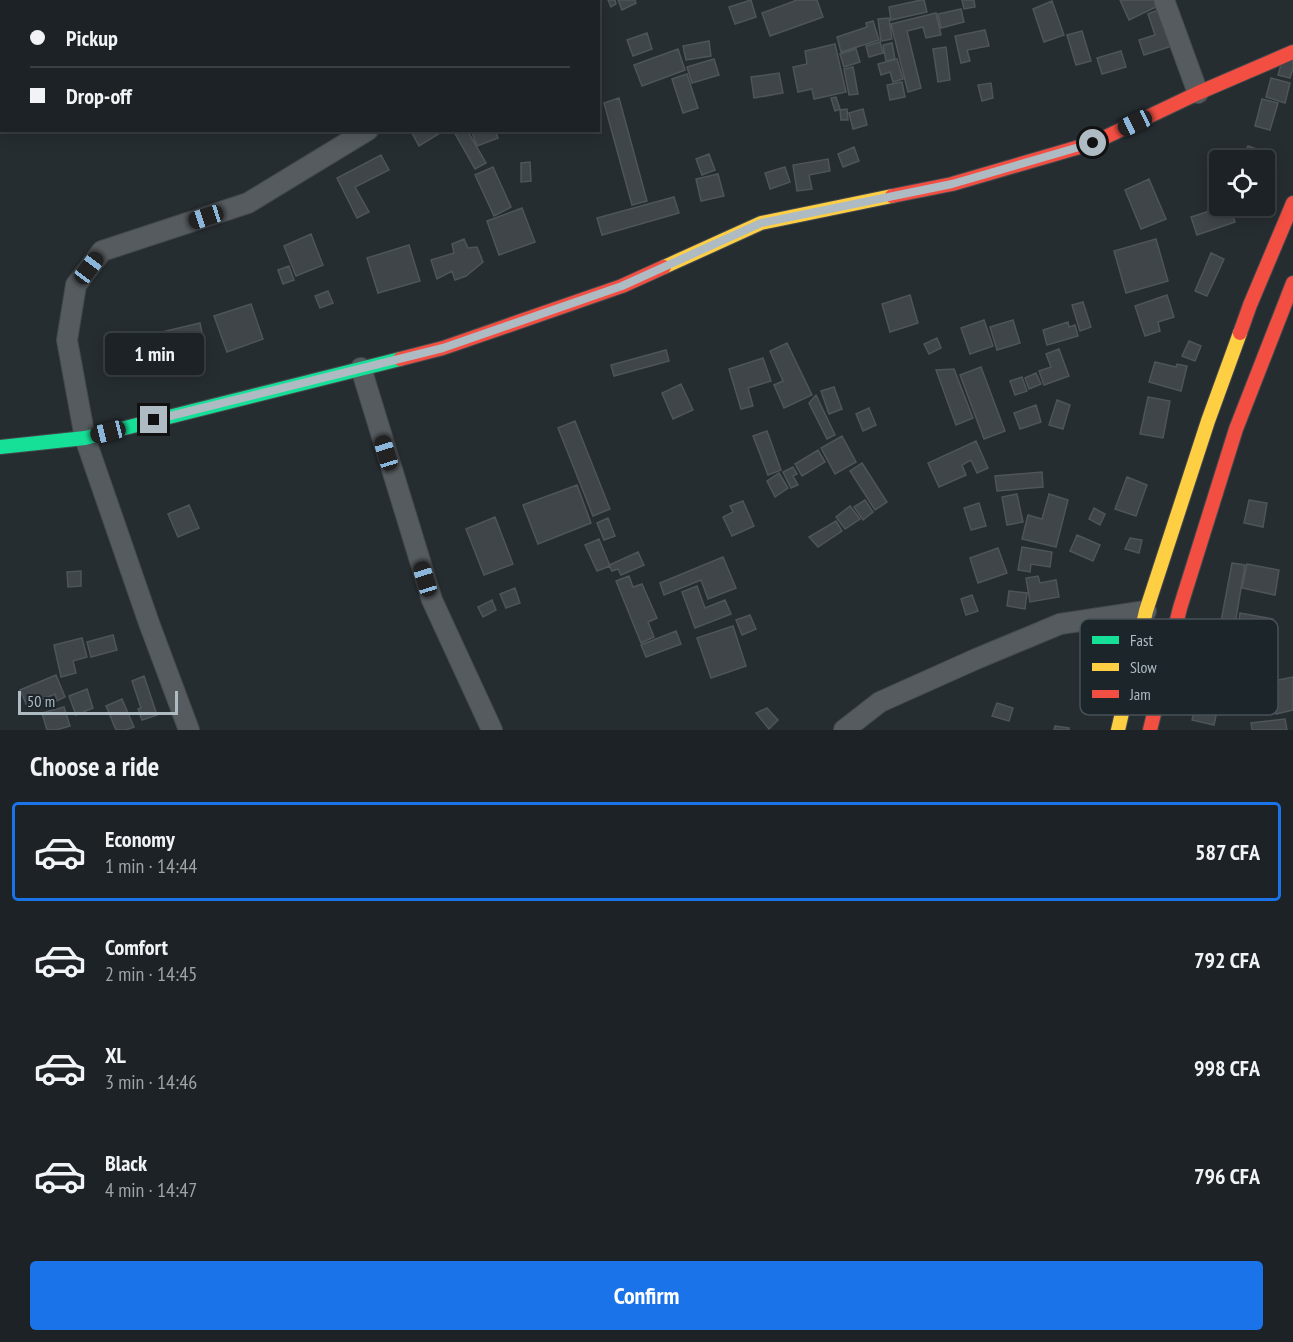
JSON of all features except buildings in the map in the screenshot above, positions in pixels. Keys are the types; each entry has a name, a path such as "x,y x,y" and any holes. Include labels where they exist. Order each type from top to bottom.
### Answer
{"street":[{"path":"1164,0 1198,93"},
{"path":"0,447 85,438 443,348 622,286 761,223 952,184 1093,143 1198,93 1293,52"},
{"path":"189,730 85,438 67,340 76,285 102,250 248,203 366,132"},
{"path":"1144,619 1212,410 1250,305 1293,203"},
{"path":"1177,619 1236,429 1293,283"},
{"path":"361,368 432,600 492,730"},
{"path":"1093,619 1146,611"},
{"path":"844,730 880,702 1060,624 1080,621"},
{"path":"1118,730 1121,715"},
{"path":"1150,730 1154,715"}],"traffic: fast":[{"path":"0,447 85,438 400,359"}],"traffic: slow":[{"path":"664,267 761,223 892,196"},
{"path":"1144,619 1208,421 1240,333"},
{"path":"1118,730 1122,715"}],"traffic: jam":[{"path":"892,196 952,184 1093,143 1198,93 1293,52"},
{"path":"1240,333 1293,203"},
{"path":"400,359 443,348 622,286 664,267"},
{"path":"1177,619 1236,429 1293,283"},
{"path":"1150,730 1154,715"}],"route":[{"path":"154,420 443,348 622,286 761,223 952,184 1093,143"}]}
